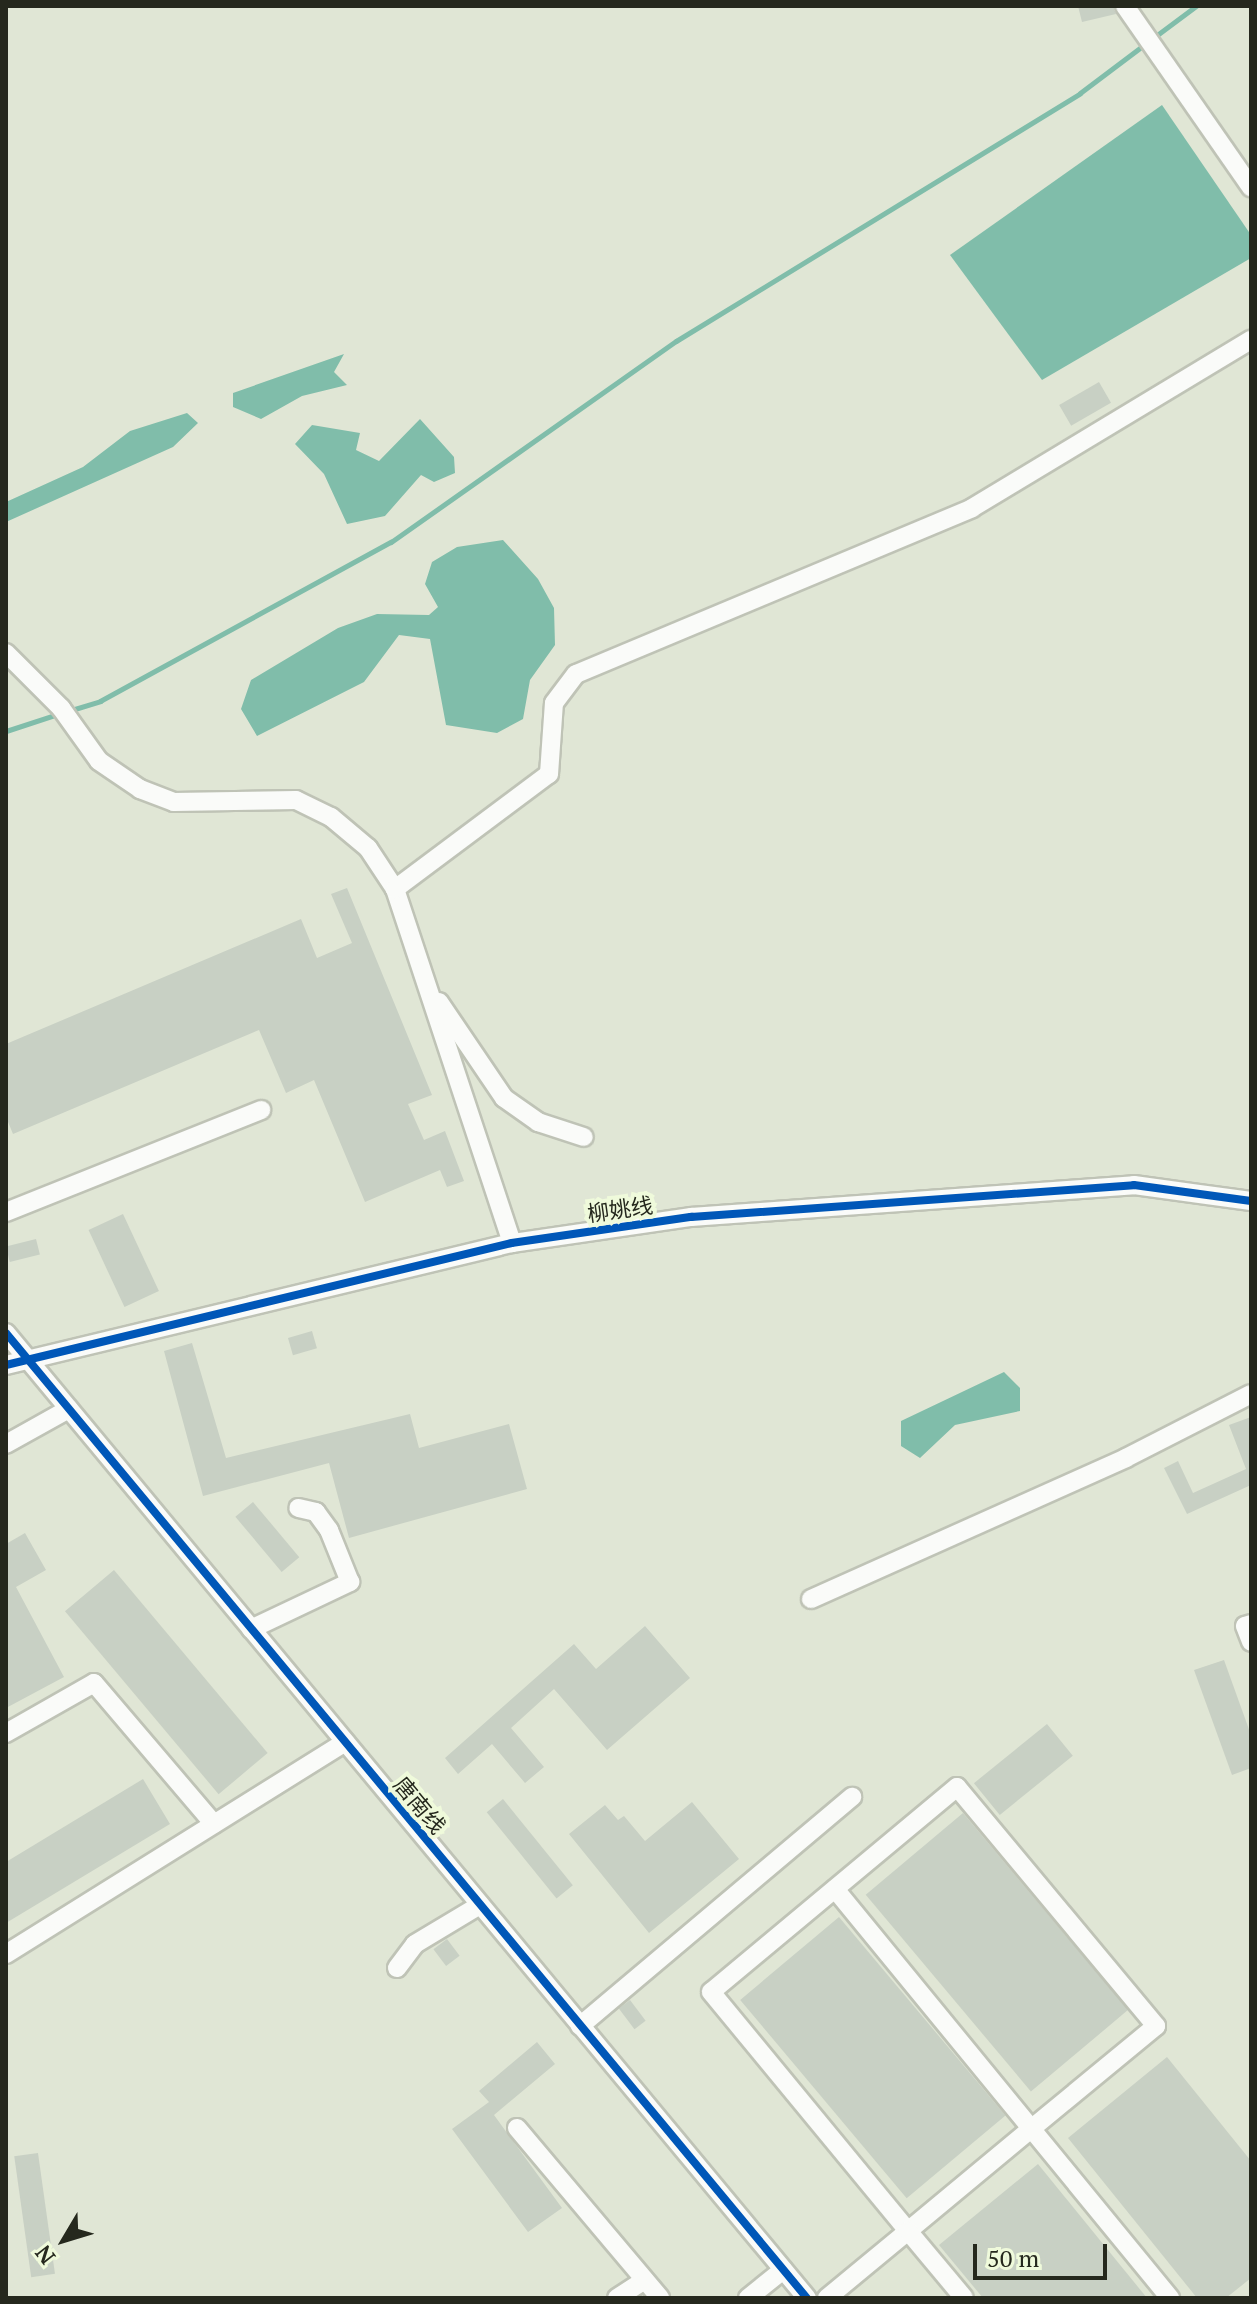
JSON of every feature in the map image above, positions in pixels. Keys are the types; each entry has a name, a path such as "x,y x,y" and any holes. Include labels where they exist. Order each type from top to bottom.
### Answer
{"street":[{"path":"1125,6 1251,187"},
{"path":"1232,160 1251,167"},
{"path":"395,889 549,774 554,703 576,674 972,508 1251,340"},
{"path":"6,653 61,708 99,761 140,789 174,802 296,800 331,817 368,848 395,889 512,1243"},
{"path":"426,983 504,1098 538,1122 584,1137"},
{"path":"6,1212 261,1110"},
{"name":"柳姚线","path":"6,1365 30,1362 512,1243 691,1217 1134,1185 1251,1201"},
{"name":"唐南线","path":"6,1333 807,2298"},
{"path":"811,1599 1126,1458 1251,1394"},
{"path":"6,1444 69,1409"},
{"path":"251,1629 350,1582 329,1530 316,1512 298,1508"},
{"path":"1251,1624 1245,1626 1251,1642"},
{"path":"6,1733 94,1683 214,1824"},
{"path":"6,1954 345,1742"},
{"path":"827,2298 908,2231 1031,2129 1156,2026 957,1787 711,1992 908,2231 964,2298"},
{"path":"580,2026 852,1797"},
{"path":"835,1889 1170,2298"},
{"path":"397,1968 415,1944 480,1905"},
{"path":"517,2128 660,2298"},
{"path":"748,2298 783,2270"},
{"path":"617,2298 645,2280"}],"water":[{"path":"1162,105 1251,235 1251,258 1042,380 950,255"},
{"path":"344,354 334,372 347,385 302,396 261,419 233,407 233,393"},
{"path":"187,413 198,423 173,447 6,522 6,502 83,467 130,431"},
{"path":"420,419 454,457 455,473 434,482 421,475 385,516 347,524 324,474 295,444 312,425 360,433 356,450 379,461"},
{"path":"503,540 538,579 554,608 555,645 530,680 523,719 497,733 446,725 430,639 399,635 364,682 257,736 241,709 251,680 338,628 377,614 429,615 438,607 425,584 432,562 457,547"},
{"path":"1004,1372 1020,1388 1020,1411 955,1425 920,1458 901,1446 901,1421"}],"building":[{"path":"1078,6 1113,6 1116,14 1082,22"},
{"path":"1099,382 1111,403 1071,426 1059,405"},
{"path":"347,888 432,1095 408,1104 424,1140 445,1131 464,1181 447,1187 440,1170 365,1202 314,1080 286,1093 259,1030 13,1134 6,1117 6,1044 301,919 317,958 352,943 331,894"},
{"path":"123,1214 159,1291 124,1307 89,1230"},
{"path":"36,1239 40,1255 10,1262 6,1246"},
{"path":"312,1331 317,1348 293,1355 288,1338"},
{"path":"192,1343 226,1458 410,1414 419,1448 509,1424 527,1489 349,1538 329,1463 203,1496 164,1351"},
{"path":"1251,1417 1251,1485 1187,1514 1164,1468 1178,1461 1193,1493 1246,1469 1229,1425"},
{"path":"253,1502 299,1557 282,1572 235,1517"},
{"path":"25,1533 46,1570 16,1587 64,1677 6,1708 6,1544"},
{"path":"114,1570 268,1753 219,1794 65,1611"},
{"path":"645,1626 690,1678 607,1750 554,1689 511,1728 544,1767 525,1783 492,1744 458,1774 445,1758 574,1644 596,1669"},
{"path":"1224,1660 1251,1735 1251,1768 1232,1775 1194,1670"},
{"path":"1047,1724 1073,1756 1000,1815 974,1783"},
{"path":"143,1779 170,1824 6,1923 6,1862"},
{"path":"503,1799 573,1885 557,1898 487,1812"},
{"path":"692,1802 739,1859 649,1933 569,1834 605,1805 618,1820 624,1816 645,1841"},
{"path":"963,1813 1128,2010 1031,2092 866,1895"},
{"path":"839,1917 1005,2115 907,2198 740,2000"},
{"path":"447,1939 460,1956 446,1966 433,1949"},
{"path":"630,2000 646,2021 634,2029 619,2008"},
{"path":"537,2042 555,2064 494,2115 562,2208 528,2232 452,2129 489,2102 479,2091"},
{"path":"1167,2057 1251,2161 1251,2278 1226,2298 1197,2298 1068,2138"},
{"path":"38,2153 55,2274 31,2277 14,2156"},
{"path":"1038,2164 1147,2298 983,2298 939,2245"}],"waterway":[{"path":"1153,38 1196,6"},
{"path":"68,711 100,701 391,542 676,341 1080,93 1145,44"},
{"path":"6,731 58,714"}],"cycle path":[{"path":"6,1365 512,1243 691,1217 1134,1185 1251,1201"},
{"path":"6,1333 807,2298"}]}
